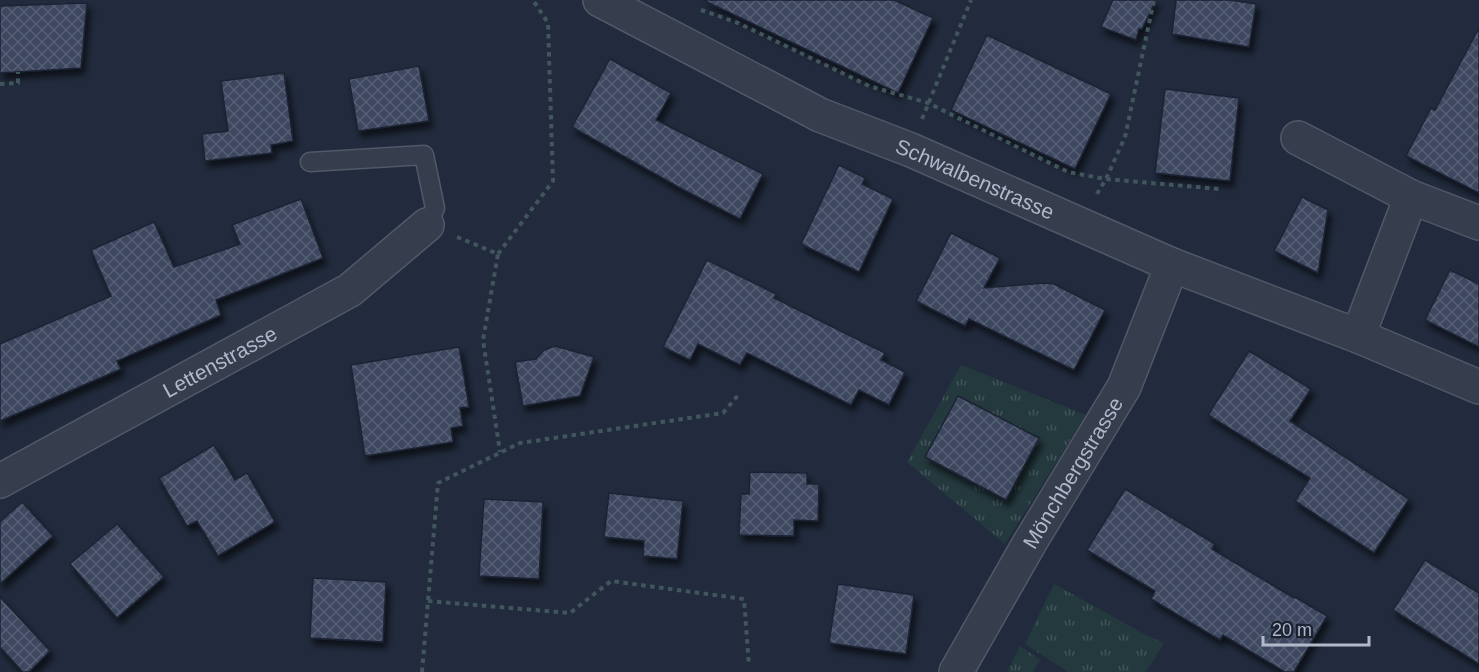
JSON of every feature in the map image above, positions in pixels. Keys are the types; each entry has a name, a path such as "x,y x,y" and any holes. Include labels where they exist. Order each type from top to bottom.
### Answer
{"street":[{"name":"Schwalbenstrasse","path":"600,0 820,115 911,150 1172,265 1358,336 1479,387"},
{"path":"1298,138 1411,197 1479,223"},
{"path":"1358,336 1411,197"},
{"name":"Lettenstrasse","path":"0,481 350,291 427,225"},
{"name":"Mönchbergstrasse","path":"956,672 1029,544 1124,387 1172,265"}],"lane":[{"path":"310,162 424,155 435,208 427,225"}],"path":[{"path":"500,452 483,340 498,254 553,181 548,23 533,0"},
{"path":"911,150 971,0"},
{"path":"1080,224 1106,179 1125,137 1154,0"},
{"path":"698,10 738,23 869,86 928,104 1068,172 1106,179 1219,189"},
{"path":"0,84 18,83 18,72"},
{"path":"427,225 498,254"},
{"path":"422,672 438,483 520,443 723,413 740,393"},
{"path":"428,601 570,614 611,581 744,599 749,666"}],"green space":[{"path":"961,365 1086,415 1005,544 907,462"},
{"path":"1054,584 1164,643 1146,672 1068,672 1025,644"},
{"path":"1020,646 1040,660 1033,672 1007,672"}],"building":[{"path":"703,0 894,0 933,18 898,93"},
{"path":"1113,0 1156,0 1142,29 1139,29 1136,40 1101,27"},
{"path":"1176,0 1230,0 1256,4 1249,47 1172,34"},
{"path":"87,3 81,68 0,73 0,6"},
{"path":"1479,28 1479,193 1406,156 1431,108 1435,110"},
{"path":"987,35 1111,94 1075,169 951,110"},
{"path":"610,59 671,93 656,120 763,174 740,219 572,127"},
{"path":"419,66 429,121 358,131 349,79"},
{"path":"284,73 293,141 271,145 272,153 205,161 202,134 228,131 221,81"},
{"path":"1165,89 1239,98 1230,181 1155,173"},
{"path":"839,165 865,178 862,184 893,199 859,272 801,244"},
{"path":"1302,197 1328,210 1318,273 1274,251"},
{"path":"301,199 323,258 216,300 221,315 117,361 121,369 0,421 0,344 111,296 91,250 154,222 174,267 240,244 232,225"},
{"path":"951,233 1000,258 984,288 1054,284 1105,310 1074,370 969,319 965,326 916,301"},
{"path":"707,260 776,294 774,298 885,353 881,360 905,372 889,405 859,390 851,405 747,353 740,365 698,344 690,360 663,347"},
{"path":"1450,270 1479,284 1479,347 1425,320"},
{"path":"555,346 594,357 580,396 523,406 515,362 536,359 544,350"},
{"path":"459,347 469,407 460,408 463,426 451,428 453,442 365,456 351,365"},
{"path":"1249,351 1311,389 1290,421 1409,499 1374,553 1295,501 1310,478 1208,415"},
{"path":"958,396 1039,438 1006,500 925,457"},
{"path":"214,445 235,480 247,473 275,522 218,556 197,521 187,526 159,478"},
{"path":"750,472 807,473 807,484 819,484 818,521 794,520 794,536 739,535 741,494 749,494"},
{"path":"1125,489 1215,544 1212,549 1327,616 1294,672 1285,672 1223,635 1220,640 1151,599 1155,591 1087,550"},
{"path":"609,493 683,501 677,559 643,556 644,541 604,537"},
{"path":"484,499 543,502 539,579 479,576"},
{"path":"22,502 53,536 0,584 0,522"},
{"path":"117,524 164,577 117,618 70,564"},
{"path":"1425,560 1479,593 1479,664 1393,610"},
{"path":"313,578 386,582 383,642 310,638"},
{"path":"838,584 914,595 906,654 829,643"},
{"path":"0,597 50,651 29,672 23,672 0,647"}]}
